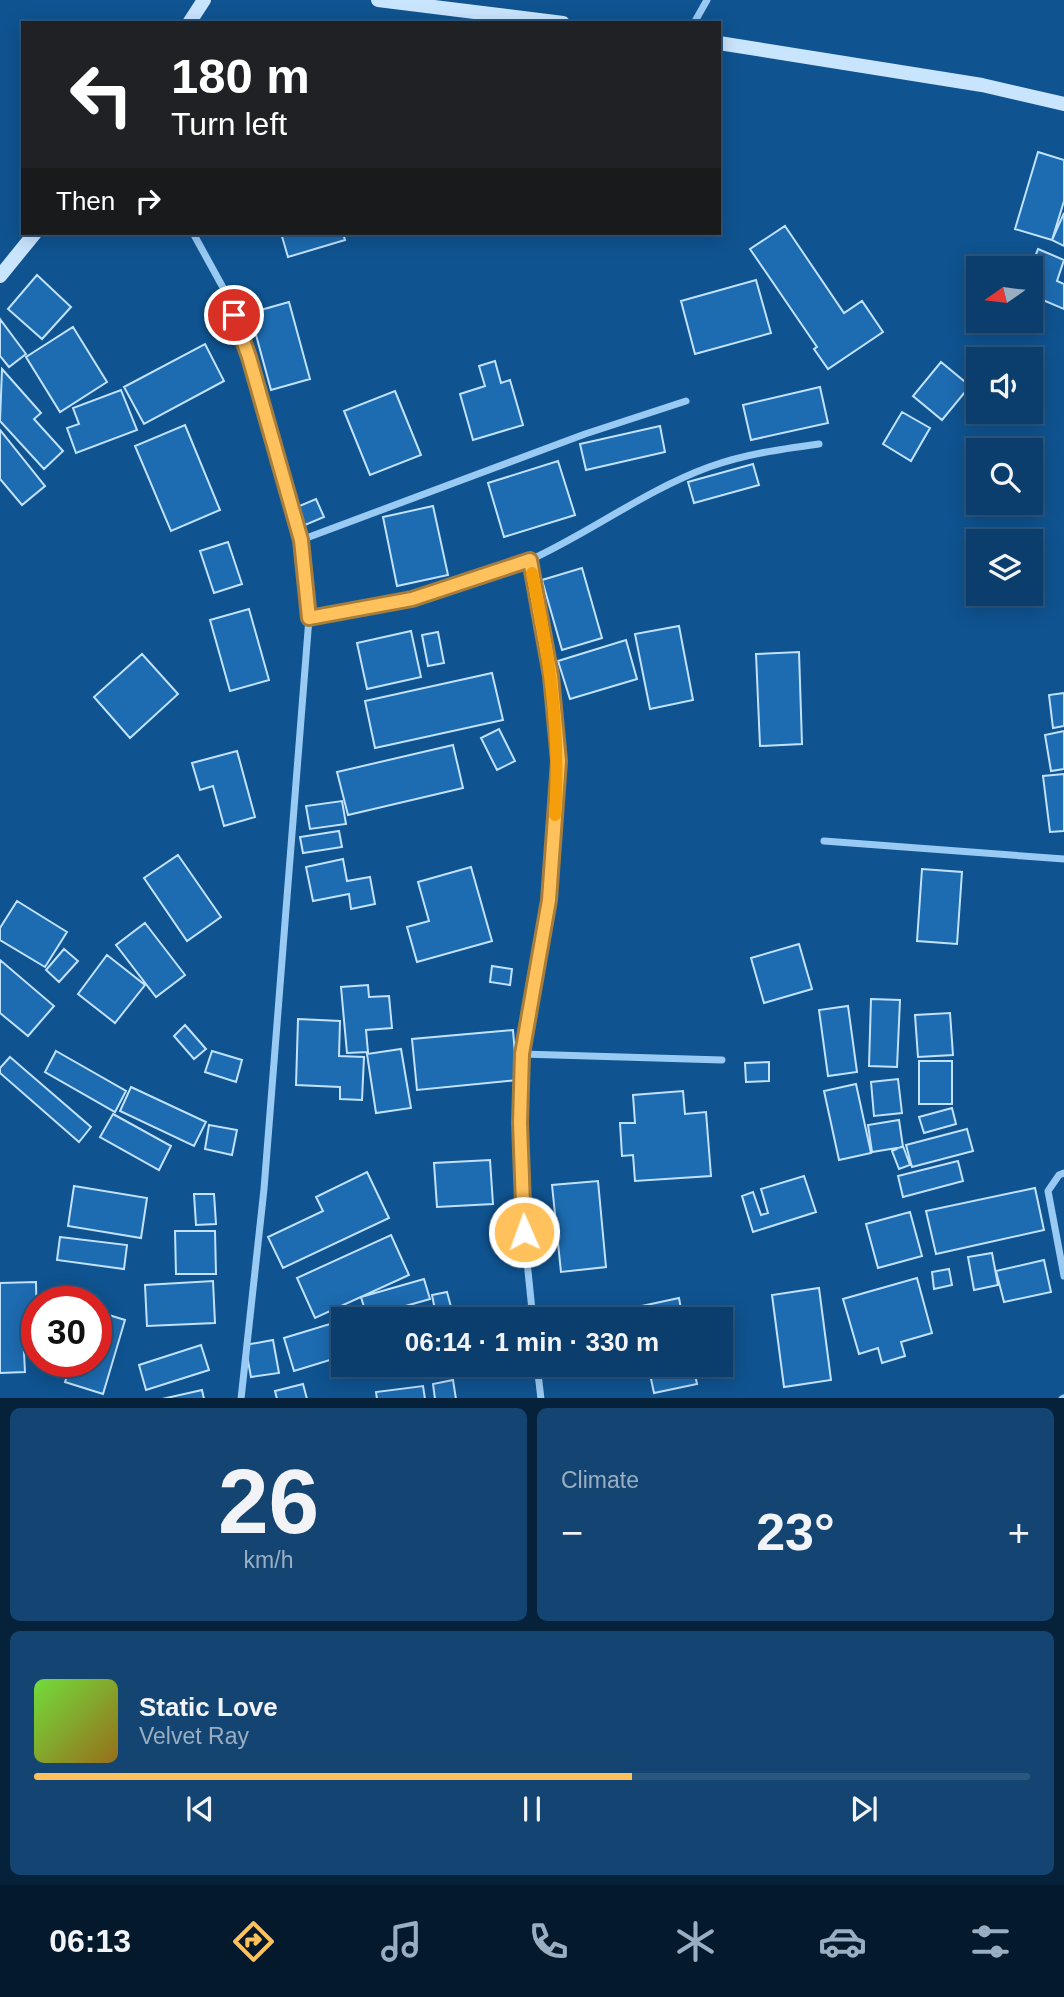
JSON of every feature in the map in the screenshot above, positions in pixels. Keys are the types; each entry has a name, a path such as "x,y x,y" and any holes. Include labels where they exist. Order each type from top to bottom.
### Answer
{"main road":[{"path":"190,21 204,0"},
{"path":"379,0 548,21"},
{"path":"721,43 982,85 1064,104"},
{"path":"0,276 33,235"}],"street":[{"path":"695,21 707,0"},
{"path":"193,235 226,293 249,357 301,540 309,618 264,1189 241,1398"},
{"path":"301,540 560,443 686,401"},
{"path":"309,618 412,599 530,560 654,492 709,467 762,452 819,444"},
{"path":"530,560 551,676 559,761 549,900 522,1054 520,1123 524,1232 532,1307"},
{"path":"824,841 1064,859"},
{"path":"522,1054 722,1060"},
{"path":"1064,1173 1059,1175 1048,1191 1064,1276"},
{"path":"538,1377 541,1398"}],"building":[{"path":"1038,152 1064,160 1064,201 1052,240 1015,229"},
{"path":"1064,213 1064,246 1052,240"},
{"path":"785,226 844,313 862,301 883,332 828,369 814,349 817,347 750,249"},
{"path":"282,235 344,235 345,240 288,257"},
{"path":"1038,249 1064,260 1057,281 1064,284 1064,309 1043,300 1043,256 1035,256"},
{"path":"37,275 71,307 42,339 8,309"},
{"path":"756,280 771,333 695,354 681,301"},
{"path":"289,302 310,379 271,390 250,313"},
{"path":"0,319 26,354 9,367 0,356"},
{"path":"73,327 107,382 60,412 26,357"},
{"path":"205,344 224,381 144,424 124,387"},
{"path":"495,361 501,383 510,380 523,425 473,440 460,394 485,386 479,366"},
{"path":"941,362 966,383 966,391 942,420 913,396"},
{"path":"2,369 41,413 34,419 63,451 44,469 0,421"},
{"path":"820,387 828,423 751,440 743,405"},
{"path":"121,390 137,430 76,453 67,428 79,424 73,408"},
{"path":"395,391 421,455 370,475 344,411"},
{"path":"902,412 930,428 911,461 883,444"},
{"path":"185,425 220,510 171,531 135,446"},
{"path":"660,426 665,452 586,470 580,444"},
{"path":"0,430 45,486 22,505 0,479"},
{"path":"558,461 575,515 504,537 488,483"},
{"path":"753,464 759,485 694,503 688,482"},
{"path":"316,499 324,517 305,525 297,507"},
{"path":"433,506 448,575 397,586 383,517"},
{"path":"228,542 242,584 214,593 200,551"},
{"path":"582,568 602,638 562,650 542,580"},
{"path":"249,609 269,680 230,691 210,620"},
{"path":"679,626 693,700 650,709 635,634"},
{"path":"411,631 421,677 367,689 357,643"},
{"path":"438,632 444,663 428,666 422,635"},
{"path":"626,640 637,679 570,699 558,661"},
{"path":"799,652 802,744 760,746 756,654"},
{"path":"142,654 178,694 130,738 94,697"},
{"path":"492,673 503,720 375,748 365,701"},
{"path":"1064,693 1064,726 1053,728 1049,695"},
{"path":"499,729 515,761 497,770 481,738"},
{"path":"1064,731 1064,769 1051,771 1045,735"},
{"path":"453,745 463,788 348,815 337,772"},
{"path":"237,751 255,817 224,826 213,786 200,790 192,763"},
{"path":"1064,774 1064,831 1050,832 1043,776"},
{"path":"342,801 346,824 310,829 306,806"},
{"path":"339,831 342,847 303,853 300,837"},
{"path":"178,855 221,917 187,941 144,878"},
{"path":"343,859 347,881 370,877 375,904 351,909 349,894 313,901 306,867"},
{"path":"471,867 492,941 417,962 407,927 429,921 418,882"},
{"path":"922,869 962,872 957,944 917,941"},
{"path":"17,901 67,932 45,967 0,940 0,928"},
{"path":"145,923 185,975 156,997 116,945"},
{"path":"799,944 812,989 764,1003 751,958"},
{"path":"64,949 78,961 59,982 46,970"},
{"path":"107,955 145,985 115,1023 78,994"},
{"path":"0,960 54,1006 28,1036 0,1013"},
{"path":"492,966 512,969 510,985 490,982"},
{"path":"368,985 369,997 389,996 392,1028 366,1030 368,1052 347,1053 341,987"},
{"path":"871,999 900,1000 897,1067 869,1066"},
{"path":"848,1006 857,1072 828,1076 819,1010"},
{"path":"950,1013 953,1055 918,1057 915,1015"},
{"path":"298,1019 340,1021 339,1056 364,1057 362,1100 340,1099 340,1087 296,1085"},
{"path":"185,1025 206,1049 194,1059 174,1036"},
{"path":"513,1030 517,1080 417,1090 412,1039"},
{"path":"401,1049 411,1108 376,1113 367,1054"},
{"path":"56,1051 126,1091 115,1112 45,1072"},
{"path":"212,1051 242,1060 236,1082 205,1072"},
{"path":"10,1057 91,1127 79,1142 0,1073 0,1068"},
{"path":"919,1061 952,1061 952,1104 919,1104"},
{"path":"769,1062 769,1081 746,1082 745,1063"},
{"path":"898,1079 902,1113 874,1116 871,1082"},
{"path":"856,1084 871,1153 839,1160 824,1091"},
{"path":"131,1087 206,1122 194,1146 120,1111"},
{"path":"683,1091 685,1114 706,1112 711,1176 635,1181 633,1155 622,1156 620,1123 635,1123 633,1095"},
{"path":"952,1108 956,1124 924,1133 919,1117"},
{"path":"113,1114 171,1146 159,1170 100,1137"},
{"path":"899,1120 903,1147 872,1152 868,1125"},
{"path":"209,1125 237,1130 232,1155 205,1149"},
{"path":"967,1129 973,1151 912,1167 906,1145"},
{"path":"903,1146 910,1165 899,1169 892,1151"},
{"path":"490,1160 493,1204 437,1207 434,1163"},
{"path":"958,1161 963,1181 903,1197 898,1176"},
{"path":"367,1172 389,1218 283,1268 268,1237 323,1211 316,1197"},
{"path":"804,1176 816,1212 753,1232 742,1196 753,1192 761,1215 768,1213 761,1189"},
{"path":"598,1181 606,1267 561,1272 552,1185"},
{"path":"74,1186 147,1198 141,1238 68,1226"},
{"path":"1035,1188 1044,1230 936,1254 926,1211"},
{"path":"194,1194 214,1194 216,1224 196,1225"},
{"path":"910,1212 922,1256 878,1268 866,1224"},
{"path":"175,1231 215,1231 216,1274 176,1274"},
{"path":"391,1235 409,1275 339,1307 331,1307 331,1311 315,1318 297,1278"},
{"path":"60,1237 127,1245 124,1269 57,1260"},
{"path":"992,1253 998,1285 974,1290 968,1257"},
{"path":"1044,1260 1051,1292 1004,1302 996,1271"},
{"path":"949,1269 952,1285 934,1289 932,1272"},
{"path":"917,1278 932,1333 901,1342 905,1356 882,1363 878,1348 859,1354 843,1299"},
{"path":"424,1279 430,1299 402,1307 364,1307 361,1297"},
{"path":"213,1281 215,1323 147,1326 145,1285"},
{"path":"36,1282 36,1286 21,1286 21,1372 0,1373 0,1283"},
{"path":"819,1288 831,1380 784,1387 772,1295"},
{"path":"447,1292 451,1307 434,1307 432,1295"},
{"path":"679,1298 681,1307 637,1307"},
{"path":"112,1316 125,1320 112,1364"},
{"path":"331,1324 331,1360 294,1371 284,1338"},
{"path":"273,1340 279,1373 251,1377 245,1345"},
{"path":"201,1345 209,1370 146,1390 139,1365"},
{"path":"67,1377 108,1377 103,1394 65,1382"},
{"path":"651,1377 696,1377 697,1384 654,1393"},
{"path":"453,1380 456,1398 435,1398 433,1384"},
{"path":"303,1384 307,1398 277,1398 275,1391"},
{"path":"423,1386 425,1398 377,1398 376,1392"},
{"path":"202,1390 204,1398 166,1398"}],"slow traffic":[{"path":"532,573 551,676 559,761 555,815"}],"route":[{"path":"234,315 249,357 301,540 309,618 412,599 530,560 551,676 559,761 549,900 522,1054 520,1123 524,1232"}]}
